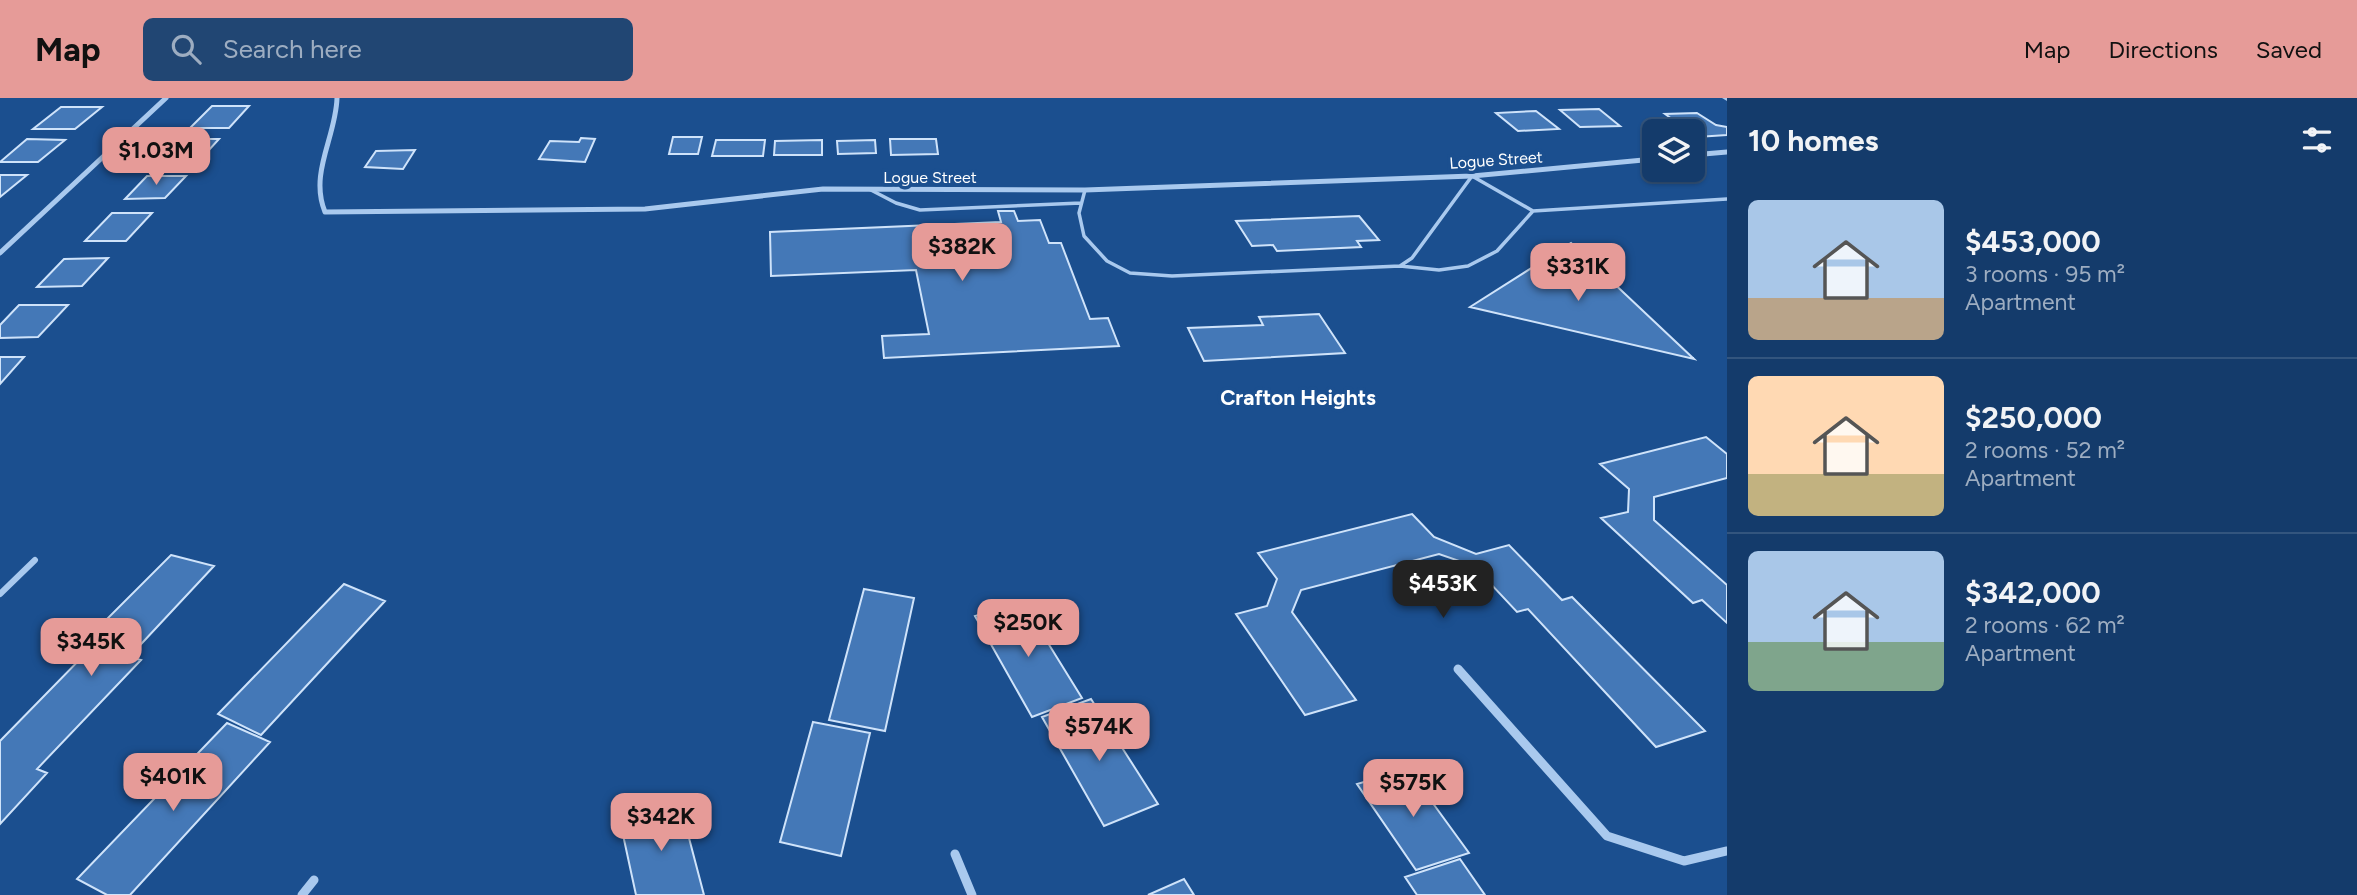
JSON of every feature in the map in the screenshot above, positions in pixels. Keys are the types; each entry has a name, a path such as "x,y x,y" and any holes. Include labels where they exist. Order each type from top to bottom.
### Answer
{"street":[{"path":"0,253 166,98"},
{"name":"Logue Street","path":"337,98 338,111 317,187 317,200 325,212 646,209 823,189 1084,190 1472,176 1642,160"},
{"path":"1705,154 1727,152"},
{"path":"1458,669 1607,836 1684,861 1727,851"},
{"path":"955,854 972,895"},
{"path":"302,895 314,880"}],"lane":[{"path":"1400,267 1412,258 1472,176 1533,211 1727,199"},
{"path":"869,189 895,203 920,210 1081,203"},
{"path":"1084,190 1079,213 1084,236 1107,261 1130,272 1172,276 1400,267 1439,270 1468,266 1497,251 1533,211"},
{"path":"0,593 35,560"}],"building":[{"path":"212,106 249,106 229,128 190,128"},
{"path":"61,107 102,107 75,129 33,129"},
{"path":"1599,109 1620,126 1580,127 1560,110"},
{"path":"1536,111 1559,129 1518,131 1496,113"},
{"path":"1697,113 1716,125 1727,127 1727,135 1705,136 1705,119 1672,119 1665,114"},
{"path":"673,137 702,137 698,154 669,154"},
{"path":"581,138 595,139 585,162 539,159 550,141 579,142"},
{"path":"27,139 65,140 38,162 0,162"},
{"path":"180,139 219,139 198,162 158,162"},
{"path":"890,139 936,139 938,154 891,155"},
{"path":"716,140 765,140 763,156 712,156"},
{"path":"822,140 822,155 774,155 775,141"},
{"path":"875,140 876,153 838,154 837,141"},
{"path":"415,150 403,169 365,167 376,151"},
{"path":"0,175 27,175 0,197"},
{"path":"147,176 186,176 165,198 125,199"},
{"path":"998,211 1014,211 1018,221 1040,220 1049,243 1061,243 1090,319 1108,318 1119,346 884,358 882,336 929,334 916,270 771,276 770,232 1001,222"},
{"path":"112,213 152,213 126,241 85,241"},
{"path":"1359,216 1379,240 1357,241 1361,247 1277,251 1273,245 1252,246 1236,221"},
{"path":"1571,243 1694,359 1470,307"},
{"path":"108,258 82,286 37,287 64,259"},
{"path":"19,305 68,305 38,337 0,338 0,325"},
{"path":"1319,314 1345,353 1204,361 1188,328 1263,325 1259,317"},
{"path":"0,357 24,357 0,384"},
{"path":"1706,437 1727,454 1727,478 1654,497 1654,520 1727,585 1727,623 1702,600 1693,603 1601,518 1628,512 1629,489 1600,464"},
{"path":"1412,514 1434,537 1476,554 1509,545 1562,600 1572,597 1705,731 1656,747 1528,609 1517,612 1474,566 1439,554 1301,590 1292,612 1356,700 1305,715 1236,614 1267,606 1277,579 1258,553"},
{"path":"171,555 214,566 129,657 141,660 37,769 47,773 0,824 0,741 92,647 82,644"},
{"path":"344,584 385,601 261,735 218,714"},
{"path":"864,589 914,598 885,731 829,720"},
{"path":"1022,601 1082,698 1032,717 975,616"},
{"path":"1091,699 1158,804 1104,826 1042,717"},
{"path":"813,722 870,733 841,856 780,842"},
{"path":"227,723 270,742 130,895 107,895 77,879"},
{"path":"1408,769 1469,853 1416,870 1357,784"},
{"path":"679,800 704,895 636,895 620,821"},
{"path":"1460,859 1485,895 1417,895 1405,877"},
{"path":"1184,879 1194,895 1148,895"}],"district":[{"name":"Crafton Heights","path":"1298,397"}]}
